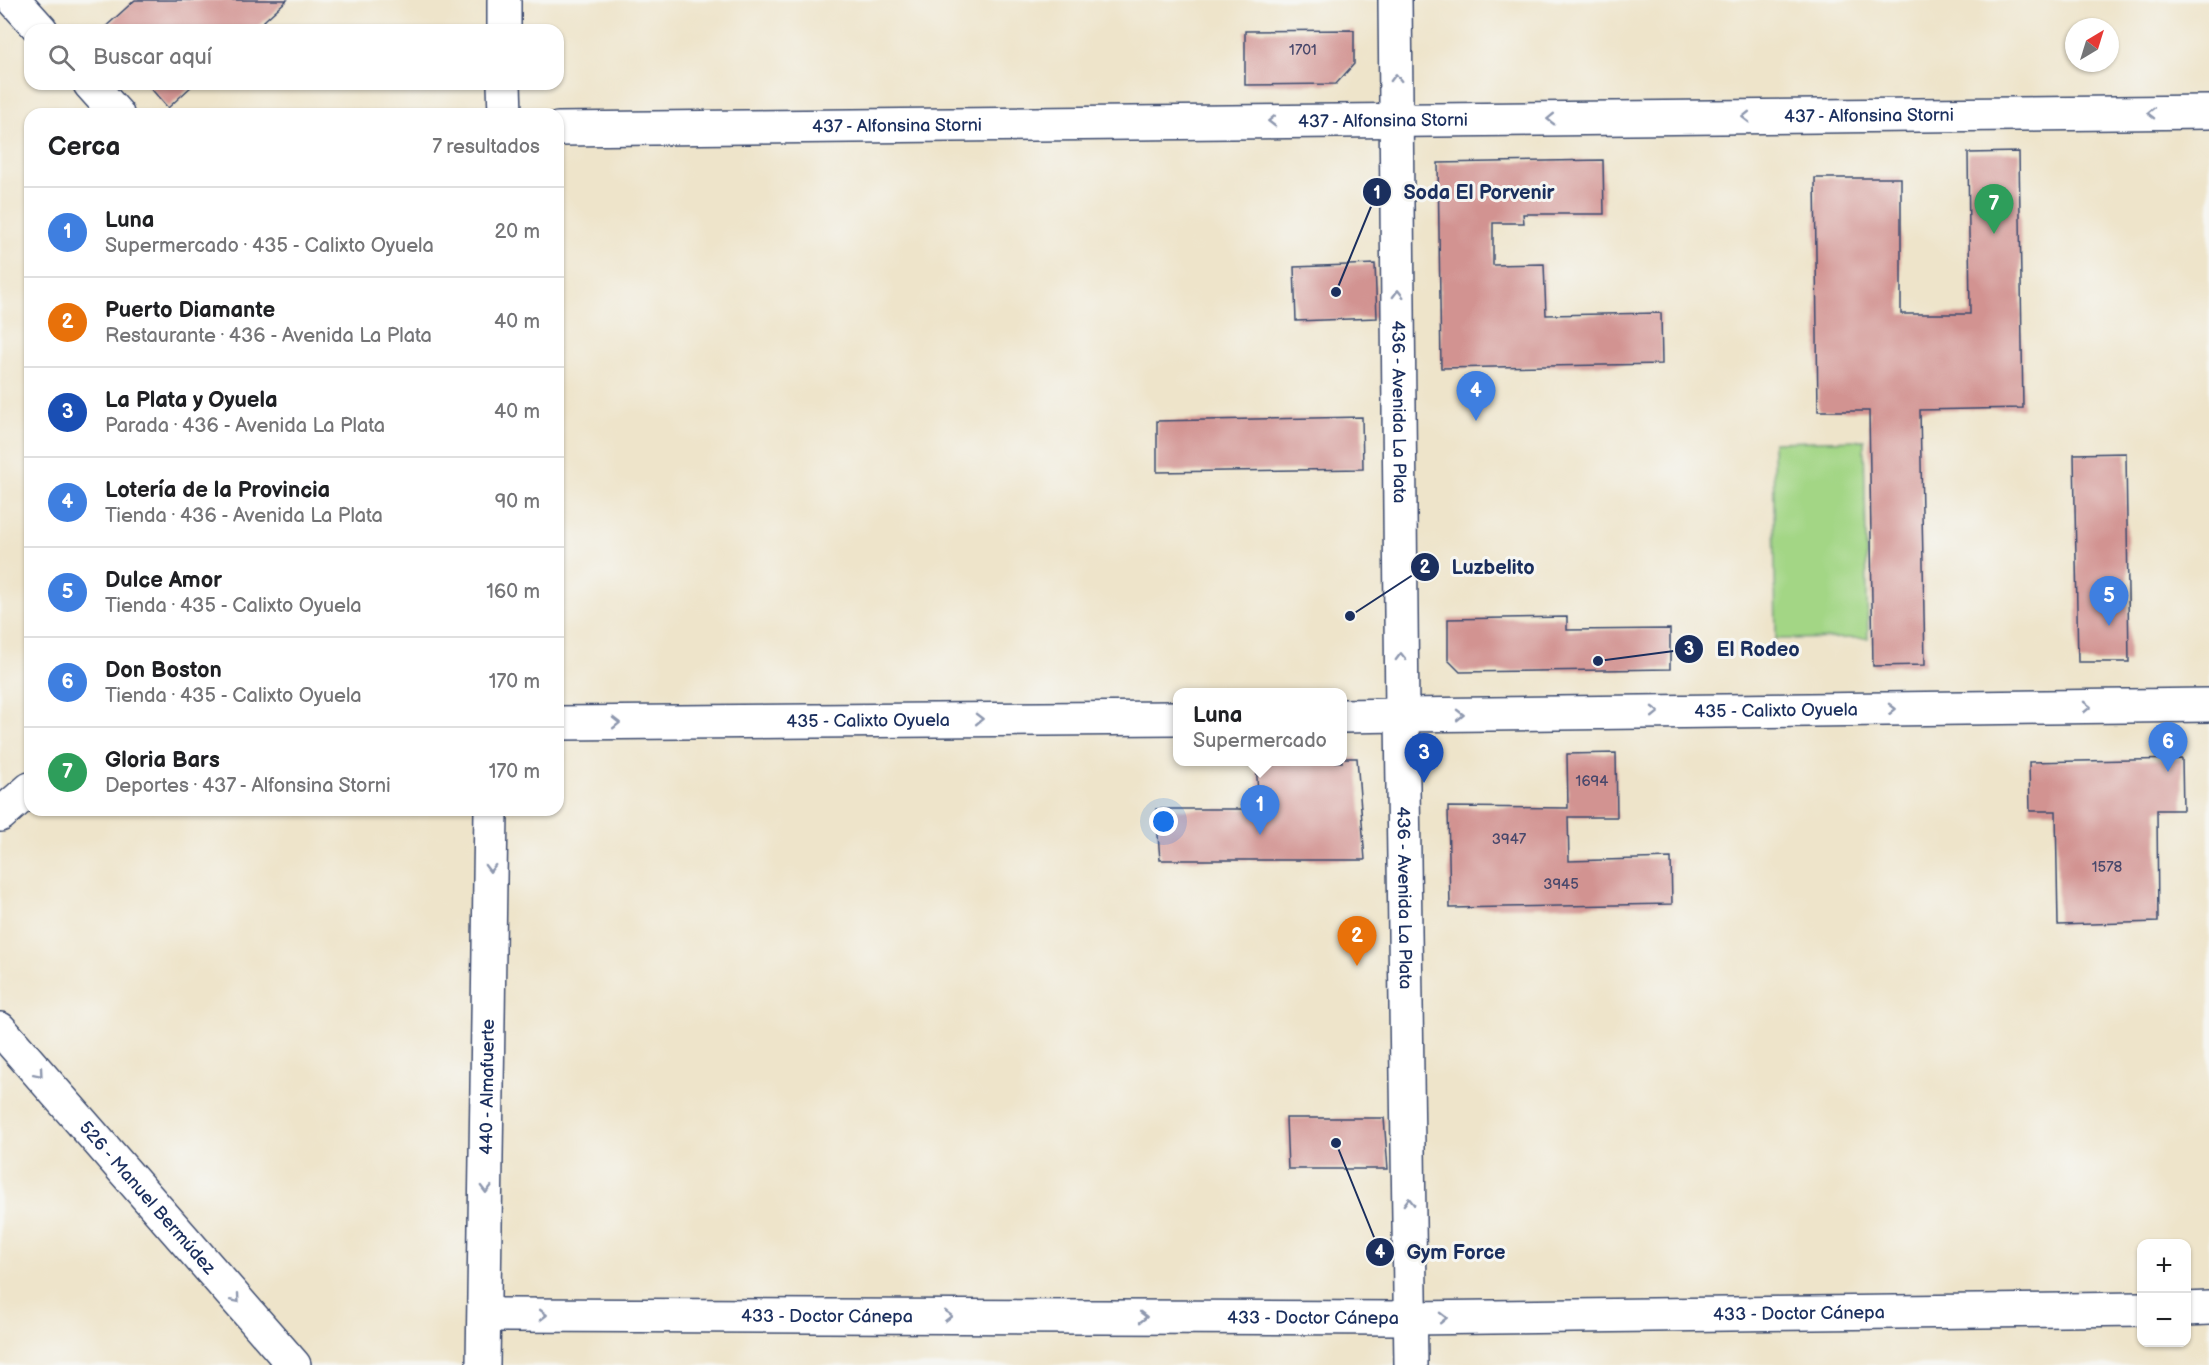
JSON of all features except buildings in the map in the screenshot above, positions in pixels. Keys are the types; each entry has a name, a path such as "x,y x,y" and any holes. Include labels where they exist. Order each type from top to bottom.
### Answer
{"street":[{"path":"15,0 37,24"},
{"path":"504,0 504,24"},
{"name":"436 - Avenida La Plata","path":"1395,0 1411,1365"},
{"path":"95,90 112,108"},
{"path":"504,90 505,108"},
{"name":"437 - Alfonsina Storni","path":"564,129 2209,112"},
{"name":"435 - Calixto Oyuela","path":"1347,716 2209,705"},
{"name":"435 - Calixto Oyuela","path":"564,723 1173,718"},
{"path":"0,816 24,794"},
{"name":"440 - Almafuerte","path":"483,1365 491,816"},
{"name":"526 - Manuel Bermúdez","path":"0,1029 294,1365"},
{"path":"2191,1309 2209,1308"},
{"name":"433 - Doctor Cánepa","path":"485,1315 1411,1318 2137,1309"}],"green space":[{"path":"1864,440 1868,638 1776,639 1773,442"}],"place":[{"name":"Gloria Bars","path":"1994,234"},
{"name":"Soda El Porvenir","path":"1336,292"},
{"name":"Lotería de la Provincia","path":"1476,421"},
{"name":"Luzbelito","path":"1350,616"},
{"name":"Dulce Amor","path":"2109,626"},
{"name":"El Rodeo","path":"1598,661"},
{"name":"Don Boston","path":"2168,772"},
{"name":"La Plata y Oyuela","path":"1424,783"},
{"name":"Luna","path":"1260,835"},
{"name":"Puerto Diamante","path":"1357,966"},
{"name":"Gym Force","path":"1336,1143"}]}
